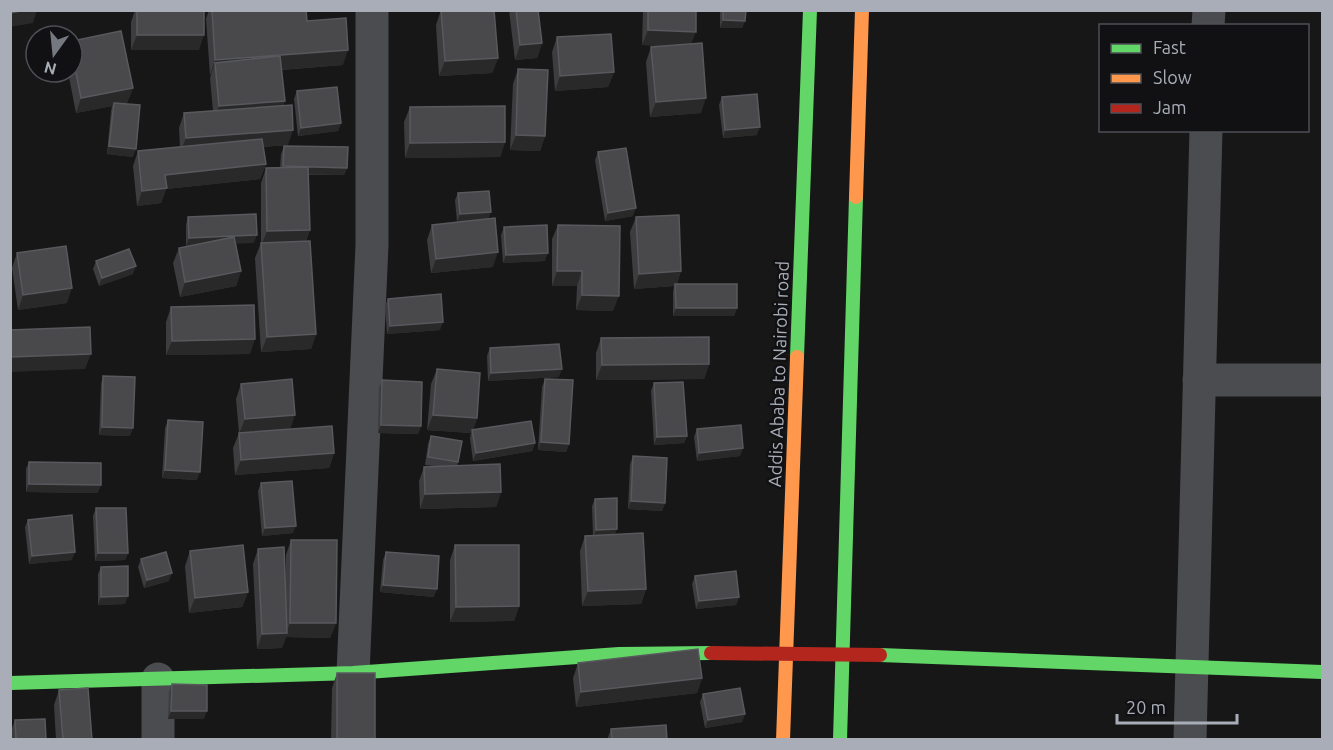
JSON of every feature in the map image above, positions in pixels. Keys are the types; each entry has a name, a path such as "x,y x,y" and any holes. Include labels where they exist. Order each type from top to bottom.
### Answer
{"main road":[{"name":"Addis Ababa to Nairobi road","path":"783,740 810,10"},
{"path":"840,740 862,10"},
{"path":"10,683 353,673 619,654 788,652 1323,672"}],"street":[{"path":"353,673 372,245 372,10"},
{"path":"1190,740 1206,132"},
{"path":"1199,380 1323,380"},
{"path":"158,679 158,740"}],"building":[{"path":"137,10 204,10 204,35 137,35"},
{"path":"212,10 306,10 307,21 346,18 348,50 215,60"},
{"path":"441,10 494,10 498,58 445,61"},
{"path":"516,10 538,10 542,43 520,45"},
{"path":"648,10 696,10 696,32 648,30"},
{"path":"723,10 746,10 745,21 723,20"},
{"path":"121,31 133,88 81,98 78,84 84,84 84,39"},
{"path":"611,34 614,72 560,76 557,37"},
{"path":"702,43 706,98 656,102 651,47"},
{"path":"280,56 285,101 219,106 215,63"},
{"path":"518,69 548,70 545,136 516,135"},
{"path":"337,87 341,123 301,128 297,91"},
{"path":"757,94 760,127 725,130 722,97"},
{"path":"114,103 140,105 136,149 109,146"},
{"path":"292,105 293,130 186,138 184,113"},
{"path":"505,106 505,142 410,143 410,107"},
{"path":"262,139 266,164 165,175 167,188 142,191 138,151"},
{"path":"284,146 348,147 347,168 283,166"},
{"path":"626,148 636,208 608,213 598,152"},
{"path":"308,167 310,230 267,231 266,168"},
{"path":"489,191 491,212 460,214 458,193"},
{"path":"256,214 257,235 189,238 188,217"},
{"path":"679,215 681,271 639,274 636,217"},
{"path":"495,218 498,252 436,259 432,225"},
{"path":"547,225 548,253 506,255 504,227"},
{"path":"558,225 620,226 619,296 582,295 582,271 557,271"},
{"path":"234,237 241,271 185,282 179,248"},
{"path":"310,241 316,334 267,337 261,243"},
{"path":"66,246 72,288 23,295 17,253"},
{"path":"129,249 136,266 102,278 96,261"},
{"path":"675,284 737,284 737,308 676,308"},
{"path":"441,294 443,322 390,326 388,299"},
{"path":"254,305 255,339 172,341 171,307"},
{"path":"90,327 91,354 10,357 10,330"},
{"path":"709,337 709,364 602,365 601,338"},
{"path":"559,344 562,369 491,373 490,348"},
{"path":"437,369 480,373 477,418 433,415"},
{"path":"103,376 135,377 133,428 102,427"},
{"path":"292,379 295,415 245,419 241,384"},
{"path":"545,379 573,380 569,444 541,442"},
{"path":"382,380 422,382 421,426 381,425"},
{"path":"683,382 687,436 657,437 654,383"},
{"path":"168,420 203,422 200,472 165,470"},
{"path":"531,421 535,443 476,453 472,430"},
{"path":"741,425 743,448 699,453 697,429"},
{"path":"332,426 334,453 241,460 239,433"},
{"path":"431,436 462,441 458,462 428,457"},
{"path":"633,456 667,458 665,503 631,501"},
{"path":"29,462 101,463 101,485 29,484"},
{"path":"500,464 501,492 425,494 424,467"},
{"path":"292,481 296,526 265,528 261,483"},
{"path":"617,498 617,529 596,530 595,499"},
{"path":"96,508 126,508 128,553 98,553"},
{"path":"72,515 75,552 32,556 28,520"},
{"path":"643,533 646,589 588,591 585,536"},
{"path":"291,540 337,540 336,623 290,623"},
{"path":"243,545 248,592 195,598 190,551"},
{"path":"455,545 519,545 519,606 456,607"},
{"path":"284,547 287,633 262,634 258,549"},
{"path":"166,552 172,573 147,580 141,559"},
{"path":"386,552 439,556 437,589 383,585"},
{"path":"128,566 128,596 101,597 101,567"},
{"path":"736,571 739,597 699,601 695,576"},
{"path":"698,649 702,678 581,692 578,663"},
{"path":"337,673 375,673 375,740 337,740"},
{"path":"172,684 207,685 207,711 171,711"},
{"path":"88,688 92,740 63,740 59,690"},
{"path":"740,688 745,714 708,720 703,694"},
{"path":"45,719 46,740 16,740 15,720"},
{"path":"666,725 667,740 612,740 611,729"}],"traffic: fast":[{"path":"797,357 810,10"},
{"path":"840,740 856,197"},
{"path":"10,683 353,673 619,654 711,653"},
{"path":"880,655 1322,672"}],"traffic: slow":[{"path":"856,197 862,10"},
{"path":"783,740 797,357"}],"traffic: jam":[{"path":"711,653 880,655"}]}
